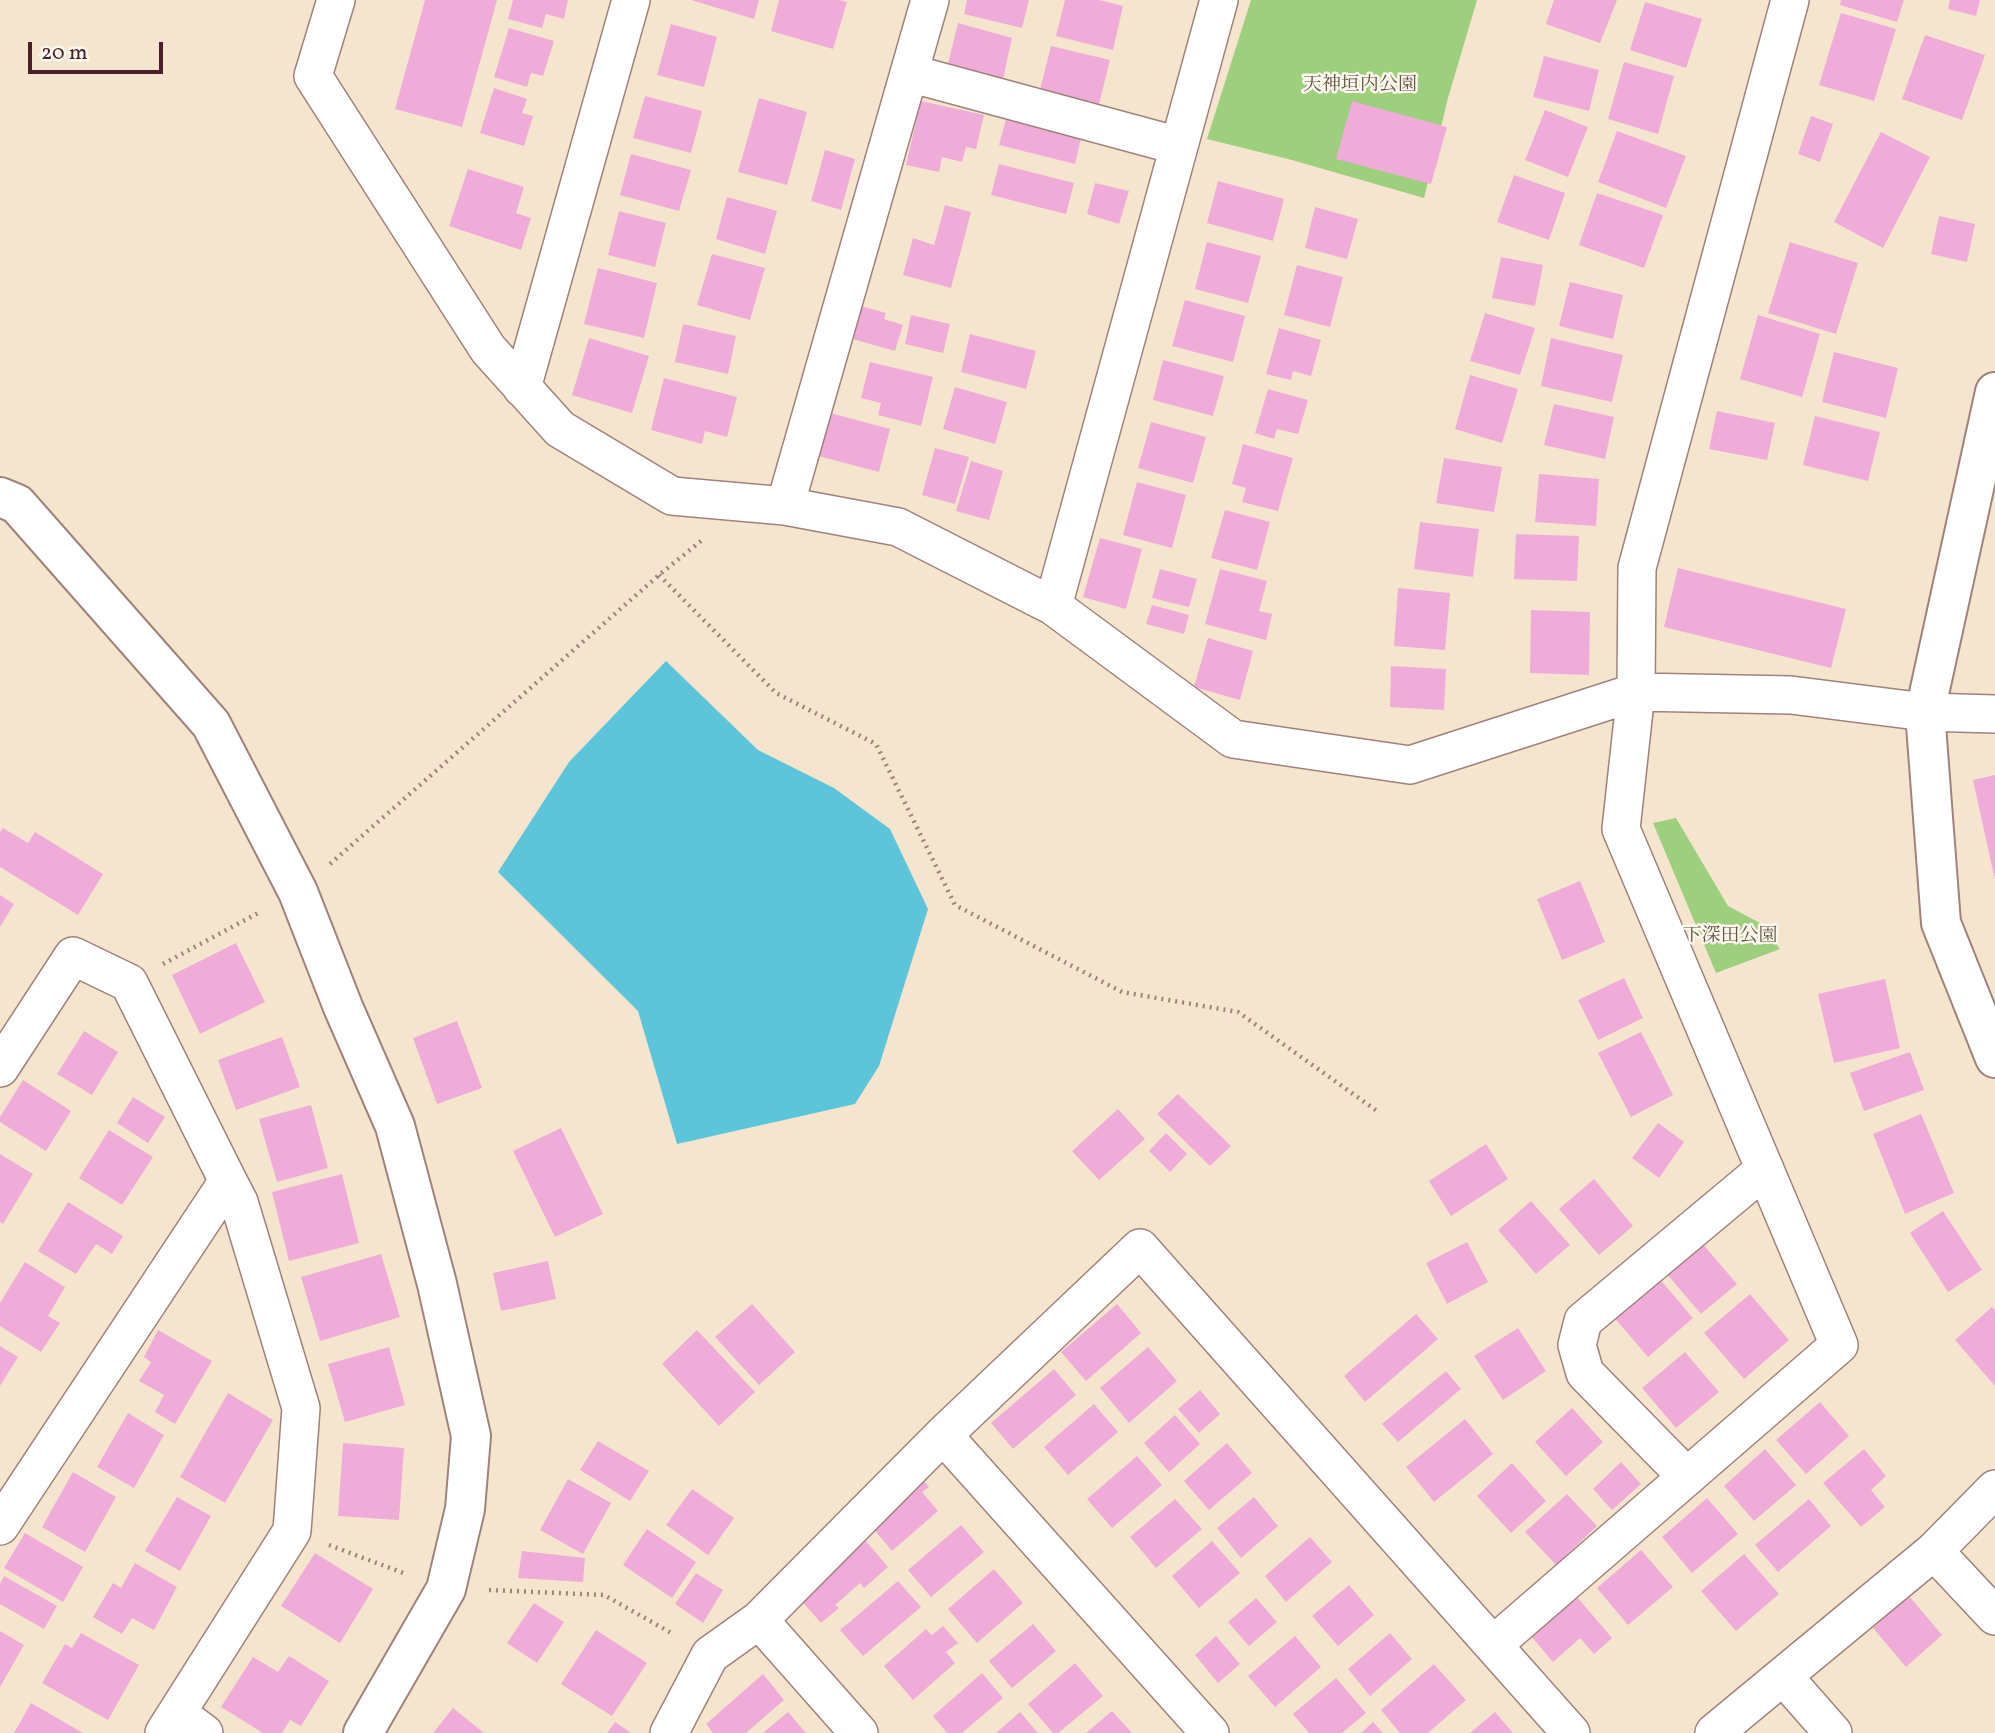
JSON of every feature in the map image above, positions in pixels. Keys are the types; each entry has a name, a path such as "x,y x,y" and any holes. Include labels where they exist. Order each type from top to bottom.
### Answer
{"street":[{"path":"336,0 313,76 488,349 560,429 672,496 785,506 898,527 1052,606 1233,740 1410,765 1636,692 1791,695 1925,712 1995,714"},
{"path":"522,388 631,0"},
{"path":"785,506 930,0"},
{"path":"1052,606 1219,0"},
{"path":"1493,1645 1839,1345 1621,829 1636,692 1637,568 1790,0"},
{"path":"909,73 1179,146"},
{"path":"1995,392 1925,712 1941,923 1995,1058"},
{"path":"0,497 17,504 212,724 298,892 395,1126 437,1284 471,1436 466,1509 446,1588 363,1733"},
{"path":"0,1068 73,956 128,983 239,1202 301,1408 292,1531 181,1726"},
{"path":"1687,1477 1585,1373 1577,1345 1583,1321 1765,1169"},
{"path":"0,1526 229,1181"},
{"path":"668,1733 710,1655 759,1620 943,1435 1140,1248 1571,1733"},
{"path":"943,1435 1210,1733"},
{"path":"1714,1733 1934,1551 1995,1489"},
{"path":"1934,1551 1995,1616"},
{"path":"759,1620 859,1733"},
{"path":"1783,1676 1833,1733"}],"path":[{"path":"128,983 298,892 659,575 748,503"},
{"path":"659,575 776,693 876,744 955,905 1122,992 1238,1012 1377,1111"},
{"path":"292,1531 446,1588 604,1595 710,1655"}],"green space":[{"name":"天神垣内公園","path":"1251,0 1477,0 1448,98 1424,198 1207,139"},
{"name":"下深田公園","path":"1676,818 1728,906 1760,923 1780,949 1716,973 1653,823"}],"water":[{"path":"666,661 758,750 834,788 890,829 928,909 879,1066 855,1104 677,1144 638,1011 498,872 569,762"}],"building":[{"path":"425,0 497,0 462,127 395,109"},
{"path":"513,0 568,0 564,19 546,14 542,28 508,19"},
{"path":"691,0 759,0 754,19"},
{"path":"779,0 847,2 833,49 771,31"},
{"path":"967,0 1029,0 1022,28 964,14"},
{"path":"1065,0 1099,0 1123,6 1113,50 1056,36"},
{"path":"1554,0 1617,0 1600,43 1546,24"},
{"path":"1841,0 1904,0 1897,22 1840,5"},
{"path":"1950,0 1980,0 1976,16 1948,9"},
{"path":"1645,2 1702,19 1686,68 1630,50"},
{"path":"1841,13 1896,29 1874,101 1819,85"},
{"path":"958,23 1012,38 1002,84 947,68"},
{"path":"671,24 717,37 704,87 657,75"},
{"path":"509,28 554,41 543,76 531,73 527,87 494,77"},
{"path":"1925,35 1985,55 1962,120 1902,99"},
{"path":"1051,46 1110,60 1099,104 1040,90"},
{"path":"1544,56 1599,70 1589,111 1533,97"},
{"path":"1624,62 1674,76 1658,134 1608,119"},
{"path":"494,88 527,99 522,113 533,116 524,146 480,133"},
{"path":"645,96 702,111 691,153 633,138"},
{"path":"759,98 807,112 787,185 738,172"},
{"path":"921,101 984,115 976,149 966,147 962,162 942,157 939,172 906,165"},
{"path":"1352,101 1447,127 1431,184 1336,159"},
{"path":"1545,110 1588,127 1568,177 1525,160"},
{"path":"1007,115 1082,134 1075,164 999,145"},
{"path":"1811,116 1833,124 1820,162 1798,154"},
{"path":"1617,131 1686,156 1666,208 1598,182"},
{"path":"1881,132 1930,157 1883,248 1834,222"},
{"path":"825,150 855,159 841,210 811,201"},
{"path":"631,154 691,170 679,211 620,195"},
{"path":"999,164 1074,183 1066,214 991,195"},
{"path":"468,169 524,187 516,213 531,218 521,250 449,226"},
{"path":"1514,175 1565,193 1549,240 1497,222"},
{"path":"1218,181 1284,199 1273,241 1207,223"},
{"path":"1095,183 1129,191 1119,224 1087,214"},
{"path":"1597,193 1663,215 1644,268 1579,245"},
{"path":"727,197 777,211 765,254 716,239"},
{"path":"945,205 971,212 951,288 903,275 913,238 934,245"},
{"path":"1315,207 1358,219 1347,259 1305,248"},
{"path":"619,211 666,223 655,267 608,255"},
{"path":"1939,216 1975,224 1967,262 1931,254"},
{"path":"1207,242 1261,256 1248,303 1195,289"},
{"path":"1790,242 1858,263 1836,334 1768,313"},
{"path":"712,254 765,268 750,320 697,305"},
{"path":"1501,257 1543,265 1535,306 1492,298"},
{"path":"1297,265 1343,277 1330,327 1284,315"},
{"path":"598,268 657,283 644,338 584,324"},
{"path":"1570,282 1623,295 1613,339 1559,326"},
{"path":"1185,300 1245,316 1233,362 1172,346"},
{"path":"858,305 886,313 884,319 903,325 895,351 849,338"},
{"path":"1485,313 1535,328 1520,375 1470,361"},
{"path":"911,315 950,324 943,353 905,344"},
{"path":"1758,315 1820,334 1802,397 1740,379"},
{"path":"683,324 736,336 728,374 675,362"},
{"path":"1279,328 1321,340 1311,376 1293,371 1291,380 1266,374"},
{"path":"970,334 1036,351 1026,389 961,372"},
{"path":"589,338 649,356 632,413 572,395"},
{"path":"1551,338 1623,355 1612,402 1541,386"},
{"path":"1834,352 1898,368 1886,418 1822,402"},
{"path":"1163,360 1224,376 1213,416 1153,400"},
{"path":"870,362 933,377 921,426 878,415 881,403 861,398"},
{"path":"1470,375 1518,389 1502,443 1455,429"},
{"path":"664,378 737,397 727,437 705,431 702,444 651,430"},
{"path":"955,387 1007,402 995,444 943,429"},
{"path":"1268,389 1308,400 1298,434 1277,429 1274,439 1255,433"},
{"path":"1554,404 1614,417 1605,459 1544,445"},
{"path":"823,411 890,429 879,472 811,454"},
{"path":"1717,411 1775,423 1767,460 1709,449"},
{"path":"1815,416 1880,432 1868,481 1803,465"},
{"path":"1151,422 1206,437 1193,483 1138,468"},
{"path":"1243,444 1293,458 1278,511 1242,502 1246,488 1232,484"},
{"path":"935,448 969,457 955,504 922,495"},
{"path":"1444,458 1502,467 1494,512 1436,503"},
{"path":"971,461 1003,471 989,520 956,511"},
{"path":"1539,474 1599,479 1596,526 1535,522"},
{"path":"1137,482 1186,495 1172,548 1123,535"},
{"path":"1225,510 1270,522 1257,570 1211,558"},
{"path":"1420,522 1479,529 1473,577 1414,569"},
{"path":"1516,534 1579,536 1577,581 1514,579"},
{"path":"1100,538 1142,549 1126,609 1083,597"},
{"path":"1678,568 1846,609 1831,668 1664,627"},
{"path":"1160,569 1197,579 1189,607 1152,598"},
{"path":"1220,569 1267,581 1259,611 1272,614 1266,640 1205,624"},
{"path":"1398,588 1450,593 1445,650 1394,646"},
{"path":"1152,605 1189,615 1184,634 1146,624"},
{"path":"1531,610 1590,612 1589,675 1530,673"},
{"path":"1208,638 1253,651 1240,700 1194,687"},
{"path":"1391,666 1446,669 1444,710 1390,707"},
{"path":"1995,775 1995,876 1994,876 1973,780"},
{"path":"3,828 28,843 35,832 103,874 78,915 0,867 0,832"},
{"path":"1580,881 1605,942 1562,960 1537,899"},
{"path":"0,895 14,904 0,927"},
{"path":"236,943 265,1002 200,1034 172,975"},
{"path":"1624,978 1643,1018 1598,1040 1578,1000"},
{"path":"1885,979 1900,1048 1834,1063 1818,994"},
{"path":"457,1021 482,1088 437,1104 413,1038"},
{"path":"84,1031 118,1052 92,1095 57,1074"},
{"path":"1641,1032 1673,1095 1631,1117 1598,1053"},
{"path":"282,1037 300,1087 236,1110 218,1060"},
{"path":"1910,1052 1924,1090 1864,1111 1850,1073"},
{"path":"23,1080 71,1111 46,1151 0,1122 0,1117"},
{"path":"1178,1094 1231,1146 1210,1166 1157,1114"},
{"path":"133,1097 165,1117 148,1143 117,1123"},
{"path":"311,1105 328,1168 277,1182 259,1119"},
{"path":"1118,1109 1145,1139 1099,1180 1072,1151"},
{"path":"1921,1114 1954,1193 1905,1214 1873,1134"},
{"path":"1658,1123 1684,1142 1659,1178 1632,1158"},
{"path":"561,1128 603,1214 555,1237 513,1151"},
{"path":"109,1130 153,1157 122,1205 79,1178"},
{"path":"1166,1133 1187,1154 1170,1172 1149,1151"},
{"path":"1486,1144 1508,1179 1451,1216 1429,1181"},
{"path":"0,1154 33,1174 3,1224 0,1222"},
{"path":"342,1174 359,1243 289,1261 272,1192"},
{"path":"1594,1179 1633,1226 1599,1255 1559,1209"},
{"path":"1531,1201 1570,1245 1536,1274 1498,1230"},
{"path":"68,1202 123,1236 112,1254 96,1244 76,1274 38,1251"},
{"path":"1943,1211 1982,1270 1948,1292 1910,1233"},
{"path":"1467,1242 1488,1282 1447,1304 1426,1263"},
{"path":"1701,1242 1737,1284 1701,1314 1666,1273"},
{"path":"381,1254 400,1317 320,1341 301,1277"},
{"path":"548,1261 556,1299 501,1311 493,1273"},
{"path":"25,1262 65,1287 48,1316 60,1323 41,1352 0,1326 0,1303"},
{"path":"1658,1277 1693,1318 1648,1357 1612,1315"},
{"path":"1750,1294 1789,1340 1744,1379 1704,1333"},
{"path":"752,1304 795,1352 759,1385 715,1337"},
{"path":"1117,1304 1141,1333 1086,1381 1061,1352"},
{"path":"1992,1307 1995,1310 1995,1386 1955,1340"},
{"path":"1416,1314 1438,1339 1365,1402 1344,1376"},
{"path":"1518,1328 1546,1371 1503,1400 1474,1356"},
{"path":"158,1330 212,1361 175,1424 155,1412 164,1395 139,1381 151,1362 144,1357"},
{"path":"697,1330 755,1392 719,1426 662,1364"},
{"path":"0,1346 18,1357 0,1386"},
{"path":"389,1347 405,1405 345,1422 328,1364"},
{"path":"1148,1347 1177,1381 1129,1423 1100,1388"},
{"path":"1685,1352 1719,1392 1676,1428 1642,1388"},
{"path":"1054,1369 1076,1395 1013,1449 991,1423"},
{"path":"1446,1371 1461,1389 1398,1442 1382,1424"},
{"path":"1200,1390 1220,1414 1199,1433 1178,1409"},
{"path":"228,1393 273,1420 225,1503 180,1477"},
{"path":"1820,1402 1849,1436 1806,1474 1776,1440"},
{"path":"1094,1404 1118,1432 1068,1475 1044,1447"},
{"path":"1572,1408 1603,1442 1566,1476 1535,1442"},
{"path":"128,1413 164,1435 134,1488 97,1467"},
{"path":"1175,1415 1200,1444 1169,1472 1144,1443"},
{"path":"1465,1419 1493,1454 1434,1502 1406,1467"},
{"path":"598,1441 649,1471 630,1501 580,1470"},
{"path":"343,1443 404,1448 399,1520 338,1516"},
{"path":"1227,1443 1252,1473 1209,1510 1184,1481"},
{"path":"1765,1449 1796,1485 1754,1521 1724,1486"},
{"path":"1864,1449 1886,1476 1871,1490 1885,1507 1861,1527 1823,1483"},
{"path":"1137,1456 1162,1485 1112,1528 1087,1499"},
{"path":"1621,1462 1641,1484 1612,1510 1593,1489"},
{"path":"1512,1463 1546,1501 1511,1533 1477,1496"},
{"path":"73,1472 116,1497 85,1552 42,1527"},
{"path":"922,1478 929,1487 922,1492 938,1511 892,1551 869,1523"},
{"path":"568,1479 611,1503 583,1554 540,1530"},
{"path":"692,1489 734,1518 708,1555 666,1525"},
{"path":"1567,1494 1597,1526 1556,1565 1525,1532"},
{"path":"177,1497 211,1516 180,1571 145,1551"},
{"path":"1254,1497 1278,1526 1241,1558 1217,1528"},
{"path":"1707,1498 1738,1534 1692,1573 1662,1537"},
{"path":"1175,1499 1202,1529 1156,1568 1130,1537"},
{"path":"1809,1499 1831,1526 1778,1572 1755,1545"},
{"path":"961,1525 984,1552 931,1597 908,1570"},
{"path":"647,1529 696,1562 672,1598 623,1565"},
{"path":"25,1533 83,1567 63,1602 4,1568"},
{"path":"1310,1537 1332,1562 1286,1602 1265,1576"},
{"path":"866,1541 888,1567 864,1588 860,1583 835,1605 839,1608 821,1623 799,1598"},
{"path":"1212,1541 1240,1573 1199,1608 1172,1576"},
{"path":"1641,1550 1673,1587 1628,1625 1597,1588"},
{"path":"522,1551 585,1558 583,1582 518,1578"},
{"path":"315,1553 373,1589 340,1643 281,1606"},
{"path":"1744,1554 1779,1594 1736,1631 1701,1591"},
{"path":"135,1563 177,1587 154,1630 132,1618 122,1634 93,1617 113,1583 121,1588"},
{"path":"994,1569 1023,1603 977,1643 948,1609"},
{"path":"696,1573 723,1590 703,1623 675,1604"},
{"path":"4,1576 57,1606 44,1629 0,1604 0,1584"},
{"path":"898,1581 921,1607 863,1656 840,1630"},
{"path":"1349,1585 1374,1615 1338,1646 1312,1616"},
{"path":"1909,1596 1942,1635 1906,1667 1873,1628"},
{"path":"1577,1597 1612,1638 1594,1654 1580,1638 1553,1662 1531,1636"},
{"path":"1256,1598 1277,1622 1249,1646 1228,1622"},
{"path":"534,1603 564,1622 537,1663 507,1643"},
{"path":"1033,1624 1056,1651 1012,1688 989,1661"},
{"path":"943,1626 958,1643 946,1652 955,1663 913,1700 884,1666 926,1629 932,1635"},
{"path":"596,1630 647,1663 612,1716 561,1684"},
{"path":"0,1631 24,1645 0,1687"},
{"path":"81,1633 139,1665 108,1720 42,1683 65,1644 72,1648"},
{"path":"1390,1633 1412,1659 1370,1696 1348,1669"},
{"path":"1216,1636 1240,1664 1218,1683 1195,1655"},
{"path":"1295,1636 1321,1667 1275,1707 1248,1676"},
{"path":"289,1656 329,1681 301,1726 290,1720 282,1733 263,1733 221,1707 253,1657 278,1672"},
{"path":"1075,1663 1103,1696 1058,1733 1053,1733 1028,1704"},
{"path":"1434,1664 1466,1700 1428,1733 1400,1733 1381,1710"},
{"path":"982,1673 1003,1698 962,1733 947,1733 933,1716"},
{"path":"763,1674 784,1700 746,1733 713,1733 706,1724"},
{"path":"1336,1678 1366,1713 1342,1733 1309,1733 1293,1714"},
{"path":"31,1703 83,1733 14,1733"},
{"path":"453,1708 484,1733 433,1733"},
{"path":"1112,1711 1132,1733 1086,1733"},
{"path":"788,1712 806,1733 763,1733"},
{"path":"1020,1712 1038,1733 996,1733"},
{"path":"1495,1712 1513,1733 1470,1733"},
{"path":"615,1722 631,1733 607,1733"},
{"path":"1373,1722 1383,1733 1361,1733"}]}
